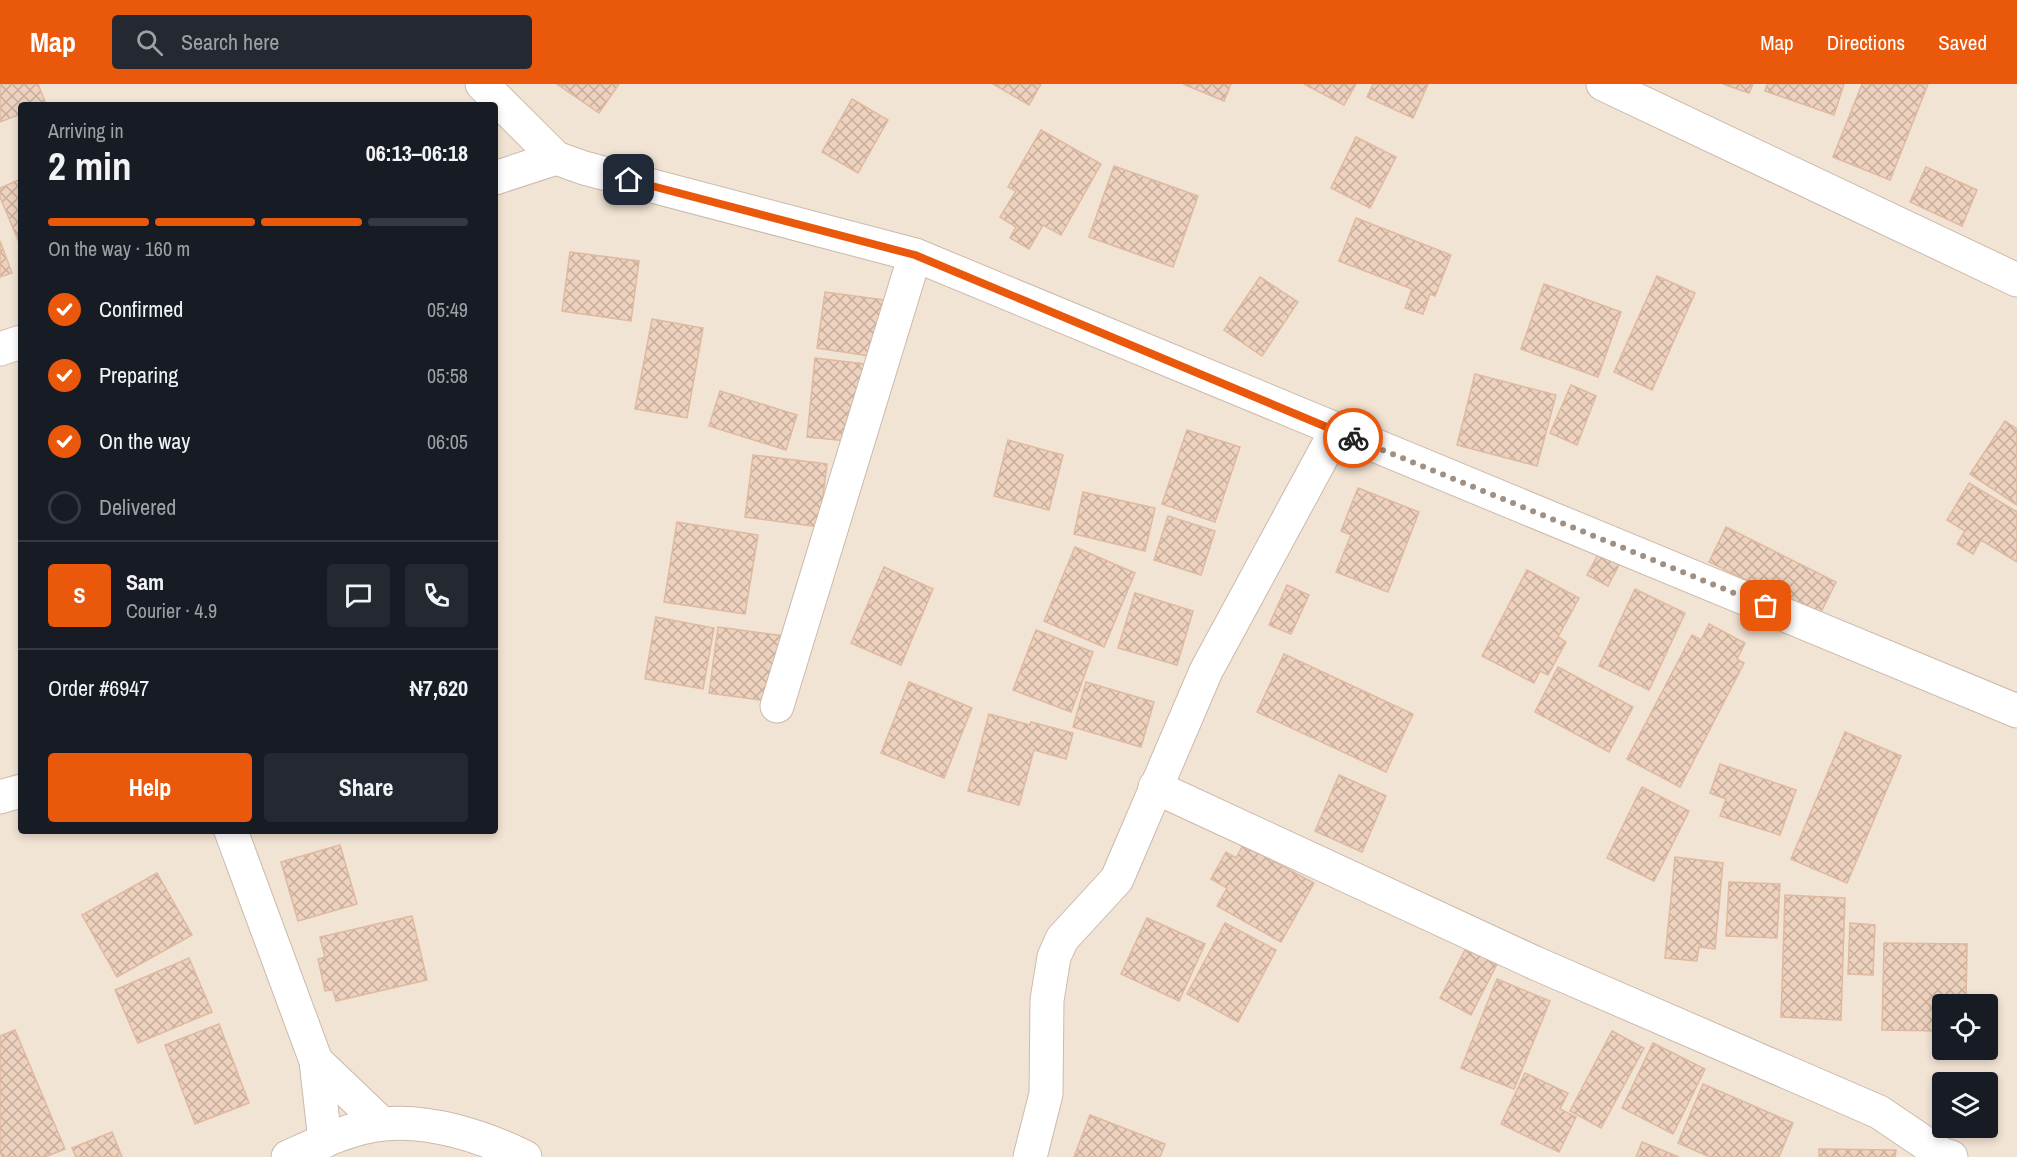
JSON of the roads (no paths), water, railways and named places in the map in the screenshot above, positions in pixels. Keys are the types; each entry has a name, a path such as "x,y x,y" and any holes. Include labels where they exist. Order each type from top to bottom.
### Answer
{"street":[{"path":"482,84 556,158 606,174 915,255 2017,711"},
{"path":"1603,84 1656,96 2017,280"},
{"path":"498,177 556,158"},
{"path":"777,706 915,255"},
{"path":"0,349 18,343"},
{"path":"1030,1157 1046,1094 1046,1022 1049,977 1054,957 1067,933 1118,879 1155,787 1206,672 1336,431"},
{"path":"1155,787 1535,963 1879,1112 1941,1154 1951,1157"},
{"path":"0,797 18,792"},
{"path":"232,834 315,1061 325,1141"},
{"path":"315,1061 382,1124"},
{"path":"288,1157 325,1141 382,1124 411,1124 453,1131 495,1142 525,1157"}]}
